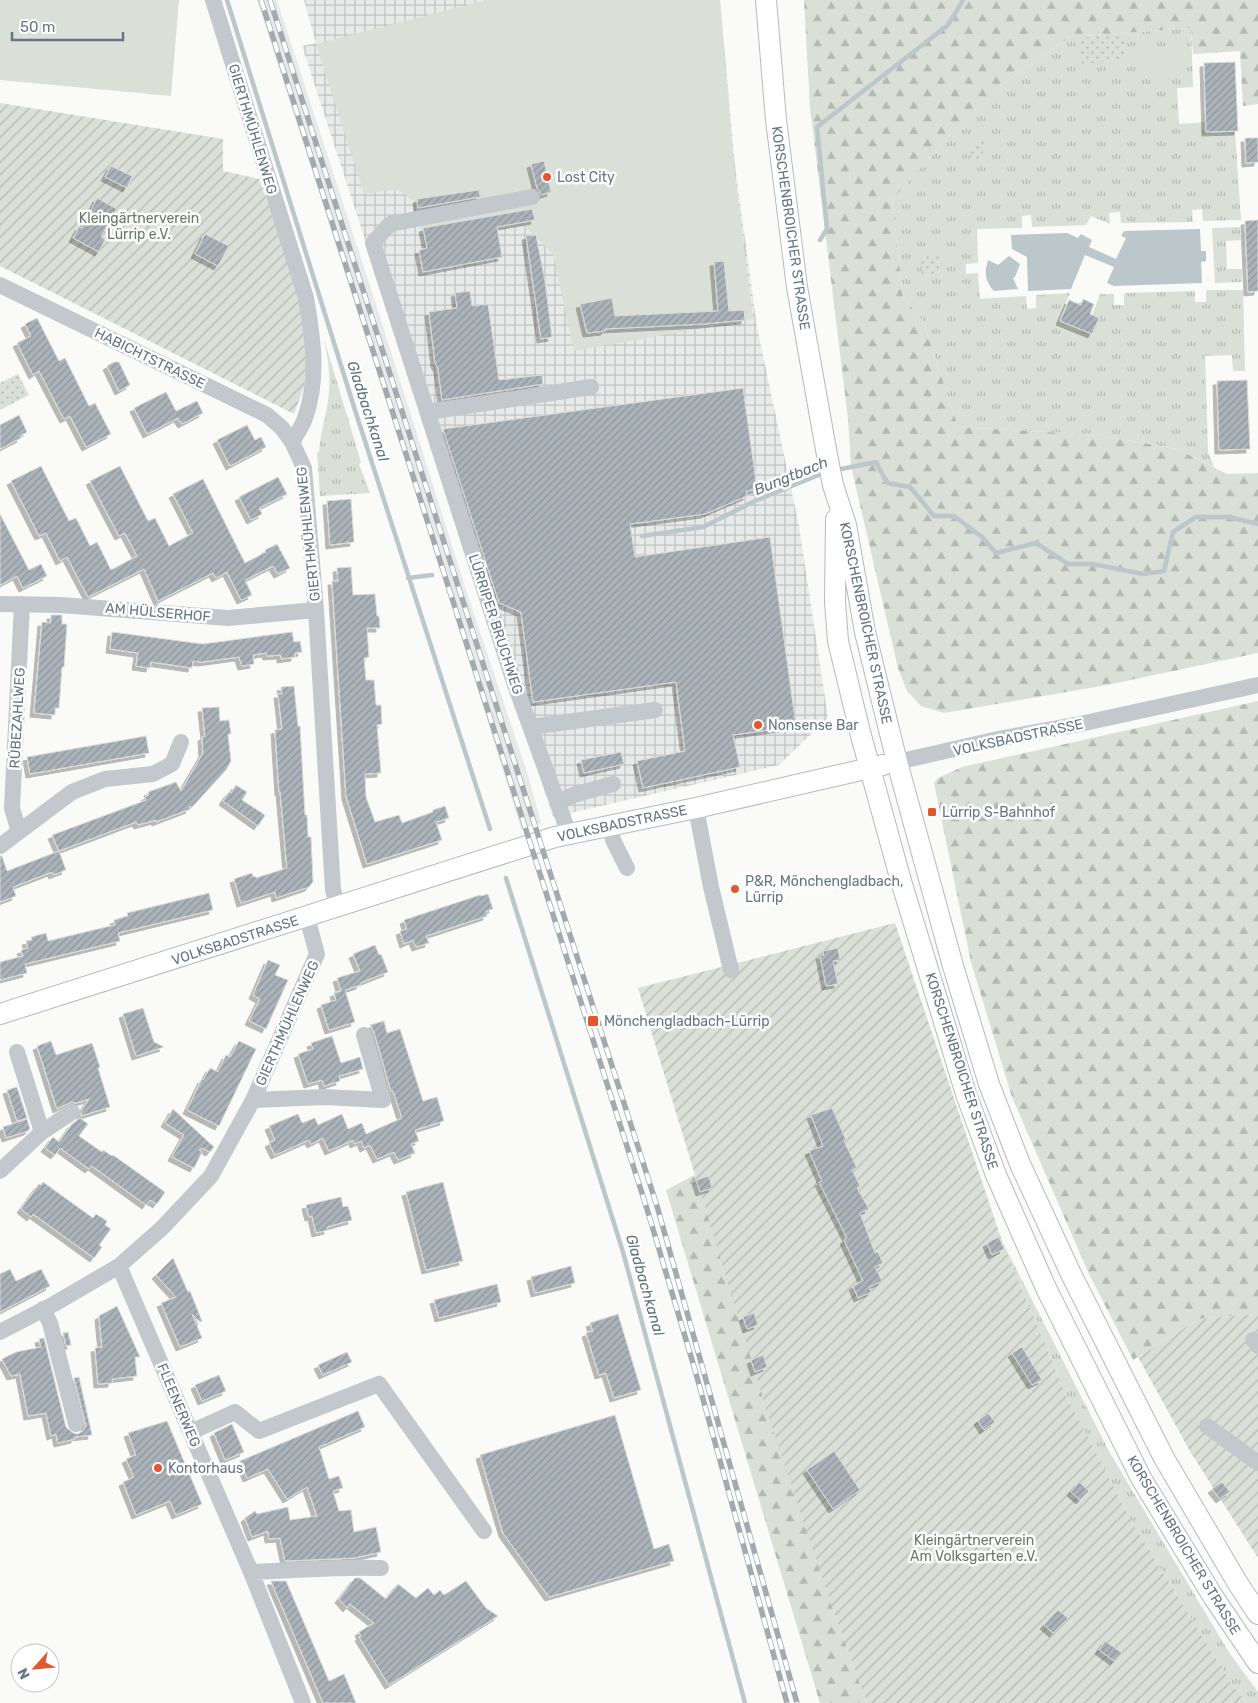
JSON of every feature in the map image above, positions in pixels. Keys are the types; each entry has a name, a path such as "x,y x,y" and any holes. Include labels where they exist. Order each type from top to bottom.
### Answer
{"main road":[{"name":"KORSCHENBROICHER STRASSE","path":"766,0 776,120 797,287 833,485 846,525 862,603 865,632 898,762 950,956 988,1084 1020,1164 1071,1274 1164,1458 1258,1614"},
{"name":"KORSCHENBROICHER STRASSE","path":"833,485 836,529 835,602 838,641 901,880 964,1085 996,1175 1046,1288 1140,1478 1214,1598 1258,1663"},
{"name":"VOLKSBADSTRASSE","path":"0,1014 499,854 569,834 610,827 898,762"}],"street":[{"name":"GIERTHMÜHLENWEG","path":"213,0 306,298 313,338 313,385 305,419 292,442 304,468 316,610 333,890 338,907"},
{"name":"LÜRRIPER BRUCHWEG","path":"532,197 390,224 373,243 511,672 569,834"},
{"name":"HABICHTSTRASSE","path":"0,285 267,415 282,428 292,442"},
{"path":"428,412 591,387"},
{"name":"AM HÜLSERHOF","path":"0,604 70,605 228,618 316,610"},
{"name":"RÜBEZAHLWEG","path":"19,832 12,808 22,604"},
{"name":"VOLKSBADSTRASSE","path":"898,762 998,739 1080,724 1258,685"},
{"path":"531,727 655,710"},
{"path":"0,846 72,792 105,779 153,774 172,764 181,742"},
{"path":"558,802 573,795 613,784"},
{"path":"696,808 703,849 731,970"},
{"path":"610,827 613,840 627,868"},
{"name":"GIERTHMÜHLENWEG","path":"0,1332 119,1266 172,1219 212,1176 254,1100 317,954 307,917"},
{"name":"GIERTHMÜHLENWEG","path":"254,1100 324,1098 383,1100 364,1035"},
{"path":"17,1052 42,1132"},
{"path":"0,1172 42,1132 72,1112"},
{"name":"FLEENERWEG","path":"119,1266 251,1572 303,1703"},
{"path":"43,1309 50,1323 76,1424"},
{"path":"191,1432 235,1412 259,1430 379,1384 484,1531"},
{"path":"1207,1426 1258,1463"},
{"path":"251,1572 354,1567 381,1568"}],"shaded area":[{"path":"257,0 277,0 467,593 528,775 541,823 521,829 450,600"},
{"path":"304,0 720,0 735,166 757,327 799,526 828,718 779,765 553,817 302,46 316,43"},
{"path":"1200,229 1201,251 1206,251 1206,261 1201,262 1202,283 1114,286 1107,283 1114,267 1085,255 1071,289 1028,291 1027,257 1012,249 1011,235 1067,233 1078,238 1081,234 1092,240 1089,247 1116,259 1126,238 1121,236 1124,231"},
{"path":"1009,256 1020,264 1013,278 1018,289 994,291 986,277 988,260 998,265"}],"green space":[{"path":"0,0 179,0 171,96 0,80"},
{"name":"Lost City","path":"487,0 720,0 734,166 753,319 574,351 553,254 523,225 423,242 416,203 397,189 364,194 316,44"},
{"path":"804,0 1258,0 1258,104 1243,106 1240,51 1193,54 1191,28 1070,37 1005,82 946,139 892,200 903,297 923,321 958,427 1098,435 1177,449 1227,474 1258,473 1258,653 1107,685 944,713 921,706 907,691 898,668 851,466 848,419 810,107"},
{"path":"1191,28 1193,87 1177,88 1179,124 1206,122 1207,132 1235,132 1241,220 1203,221 1202,209 1192,210 1193,222 1121,223 1120,212 1109,213 1110,224 1091,216 1086,225 1032,227 1031,215 1022,216 1022,228 977,229 978,263 966,264 966,274 978,273 980,299 1026,296 1027,309 1036,308 1036,295 1070,293 1059,320 1092,334 1099,318 1092,315 1100,294 1114,294 1114,305 1124,305 1124,293 1195,291 1195,302 1206,302 1206,290 1243,290 1245,371 1233,371 1232,355 1205,356 1208,452 1214,467 1177,449 1098,435 958,427 923,321 903,297 892,200 946,139 1005,82 1070,37"},
{"path":"1124,34 1126,60 1082,64 1080,38"},
{"path":"1182,49 1184,75 1139,78 1137,52"},
{"name":"Kleingärtnerverein Lürrip e.V.","path":"0,103 223,139 223,171 259,179 285,250 309,339 304,387 294,414 0,266"},
{"path":"980,138 987,143 981,157 973,161 970,150"},
{"path":"1240,227 1241,240 1226,241 1227,269 1242,269 1242,282 1215,283 1212,228"},
{"path":"921,254 941,254 940,276 922,276"},
{"path":"324,339 361,462 359,464 370,493 320,496 317,452 319,453 329,384"},
{"path":"18,374 29,395 0,410 0,383"},
{"path":"1258,701 1258,1314 1199,1319 1133,1360 1089,1274 1012,1097 971,962 934,783 938,778 962,767"},
{"name":"Kleingärtnerverein Am Volksgarten e.V.","path":"895,923 1002,1241 1066,1395 1132,1522 1231,1683 1247,1703 867,1703 828,1595 771,1424 638,988"},
{"path":"695,1175 828,1595 867,1703 820,1703 666,1190"},
{"path":"1002,1241 1111,1455 1230,1654 1258,1692 1258,1703 1247,1703 1231,1683 1132,1522 1066,1395"},
{"path":"1258,1314 1258,1558 1191,1453 1138,1357 1199,1319"}],"building":[{"path":"1235,62 1238,131 1206,132 1204,63"},
{"path":"1245,138 1258,138 1258,162 1246,163"},
{"path":"544,161 551,192 542,195 537,188 531,164"},
{"path":"111,166 132,176 127,188 105,177"},
{"path":"479,190 480,196 507,192 418,208 417,199"},
{"path":"97,198 117,209 101,237 105,239 99,252 73,238 79,227 82,228"},
{"path":"532,209 535,220 497,227 502,257 423,272 419,250 427,248 423,228"},
{"path":"1258,220 1258,291 1248,292 1245,221"},
{"path":"205,234 229,246 218,266 195,254"},
{"path":"536,235 545,281 552,337 541,339 526,236"},
{"path":"724,261 729,311 744,310 745,320 605,329 605,331 587,333 580,304 612,298 615,316 718,311 714,262"},
{"path":"470,291 472,306 488,304 499,380 542,375 543,384 442,400 438,369 435,363 429,312 457,308 455,293"},
{"path":"1083,299 1094,304 1090,314 1099,318 1092,334 1060,321 1069,300 1081,305"},
{"path":"37,318 59,361 65,358 89,406 95,403 111,434 86,447 70,416 64,419 39,371 33,375 17,343 31,336 25,324"},
{"path":"114,362 119,362 130,385 119,391 107,366"},
{"path":"1247,380 1250,449 1219,450 1217,381"},
{"path":"743,388 757,489 746,491 747,496 705,514 630,524 635,557 770,537 796,726 733,735 740,767 643,788 637,761 685,751 676,682 533,702 521,612 499,603 443,429"},
{"path":"166,392 176,411 197,401 203,413 182,424 178,418 147,434 134,408"},
{"path":"19,415 27,432 20,436 21,438 0,449 0,425"},
{"path":"247,425 255,440 261,437 266,447 230,466 217,440"},
{"path":"41,466 69,521 76,518 90,546 97,542 111,570 137,556 125,533 119,536 90,481 120,466 148,521 155,518 169,546 193,533 173,494 203,479 245,563 277,544 290,568 278,574 273,566 245,580 252,595 241,600 227,572 216,578 213,573 158,601 144,569 88,597 67,557 60,561 46,533 39,536 11,481"},
{"path":"278,477 287,494 259,508 262,514 251,520 239,497"},
{"path":"351,499 354,542 330,545 327,501"},
{"path":"0,514 29,570 41,564 47,576 23,588 17,576 0,585"},
{"path":"351,567 353,595 375,594 377,616 379,616 380,628 367,628 369,657 364,658 366,680 374,680 376,705 381,705 382,724 377,725 381,773 365,774 366,797 375,822 399,815 402,823 445,806 449,818 436,822 442,840 367,864 346,796 332,581 338,581 337,568"},
{"path":"51,615 62,615 62,624 67,624 59,708 55,708 55,715 34,713 42,622 51,623"},
{"path":"112,632 203,644 292,632 294,642 300,641 302,652 295,653 295,657 281,659 281,655 267,656 266,653 253,655 254,664 242,666 239,657 202,662 193,661 192,668 151,662 150,668 136,666 138,653 110,649"},
{"path":"294,686 298,726 300,726 305,815 307,815 308,837 311,837 313,882 309,887 276,898 275,892 241,903 234,879 252,873 253,877 255,876 256,878 287,868 275,730 282,729 278,694 282,694 281,687"},
{"path":"219,707 220,721 229,720 231,734 228,734 231,761 226,770 193,806 189,807 190,809 156,822 156,820 138,825 136,822 59,851 52,835 144,801 146,800 145,797 149,795 148,792 176,782 181,791 203,753 202,737 205,736 202,708"},
{"path":"146,736 149,753 30,774 27,757"},
{"path":"621,752 624,764 584,773 581,760"},
{"path":"236,785 247,792 242,800 265,815 258,826 223,801"},
{"path":"59,851 66,870 53,875 52,872 13,887 16,896 0,902 0,856 2,856 7,871"},
{"path":"209,893 213,910 118,933 120,941 25,964 27,973 0,980 0,962 23,956 21,950 28,948 26,941 32,940 31,937 46,933 48,941 115,925 114,920 128,916 127,913"},
{"path":"488,894 493,909 486,911 487,916 426,936 429,943 416,947 413,940 404,944 400,931 407,929 404,920"},
{"path":"375,945 379,955 381,954 388,972 345,990 355,1022 329,1030 321,1005 336,1000 334,993 341,991 337,978 360,971 353,954"},
{"path":"838,948 840,960 833,961 838,984 826,986 820,955 824,955 823,951"},
{"path":"268,960 280,965 275,975 288,980 266,1029 249,1021 260,999 253,995"},
{"path":"143,1008 154,1042 164,1047 136,1056 123,1014"},
{"path":"384,1021 387,1033 400,1029 423,1101 437,1097 444,1121 415,1130 419,1141 411,1144 415,1153 398,1160 394,1152 377,1159 370,1145 364,1148 361,1141 354,1144 353,1140 329,1151 323,1138 311,1144 309,1140 275,1155 269,1143 275,1140 269,1126 298,1114 302,1123 315,1118 318,1125 342,1114 348,1129 362,1123 366,1134 402,1118 393,1091 391,1091 374,1032 370,1025"},
{"path":"332,1036 341,1063 360,1057 363,1069 339,1076 340,1081 324,1086 322,1080 308,1084 298,1054 313,1049 311,1043"},
{"path":"51,1041 56,1055 92,1043 110,1107 81,1116 82,1110 89,1099 76,1103 71,1102 57,1109 37,1046"},
{"path":"239,1041 256,1049 219,1126 187,1110 202,1079 210,1068 218,1072 226,1055 230,1057"},
{"path":"17,1087 27,1118 17,1121 7,1090"},
{"path":"832,1108 846,1140 844,1141 857,1168 852,1170 860,1186 857,1188 869,1209 860,1213 875,1253 878,1252 883,1263 875,1267 882,1281 869,1287 871,1292 858,1298 853,1286 863,1281 844,1240 847,1238 819,1182 822,1181 809,1151 823,1146 811,1115"},
{"path":"173,1109 214,1147 210,1152 202,1148 199,1150 202,1152 194,1168 172,1157 184,1135 165,1123"},
{"path":"80,1118 88,1124 79,1136 102,1152 103,1150 113,1155 165,1192 157,1204 150,1200 146,1205 92,1166 89,1169 60,1148 55,1155 45,1148 53,1137 59,1142 72,1124"},
{"path":"27,1119 30,1129 28,1131 6,1138 3,1127"},
{"path":"709,1176 712,1188 700,1192 696,1180"},
{"path":"43,1182 93,1218 96,1214 107,1221 105,1225 111,1229 99,1245 102,1247 94,1258 33,1214 31,1217 21,1209 39,1184 41,1185"},
{"path":"443,1182 463,1261 426,1270 406,1192"},
{"path":"341,1197 343,1207 348,1206 352,1220 327,1227 328,1230 316,1233 312,1216 309,1217 306,1205"},
{"path":"999,1237 1004,1249 992,1255 987,1243"},
{"path":"173,1258 188,1292 190,1291 202,1321 200,1322 192,1314 202,1338 180,1347 161,1303 176,1297 156,1275"},
{"path":"571,1266 575,1283 535,1293 531,1277"},
{"path":"10,1269 16,1281 41,1269 50,1286 0,1312 0,1274"},
{"path":"497,1284 501,1302 439,1318 434,1300"},
{"path":"117,1306 140,1357 135,1357 137,1376 112,1379 112,1383 98,1384 95,1348 102,1347 99,1316"},
{"path":"754,1313 758,1325 747,1329 743,1317"},
{"path":"618,1314 641,1390 614,1398 606,1373 599,1375 586,1333 593,1331 590,1323"},
{"path":"68,1332 71,1345 66,1346 63,1333"},
{"path":"44,1338 66,1427 73,1433 78,1434 86,1426 74,1378 79,1377 92,1435 75,1437 75,1439 58,1443 56,1434 51,1436 46,1413 28,1416 20,1374 11,1376 2,1359 16,1352 41,1347 39,1339"},
{"path":"1022,1347 1042,1380 1032,1385 1012,1353"},
{"path":"347,1352 352,1362 323,1375 318,1365"},
{"path":"763,1355 767,1367 755,1372 751,1360"},
{"path":"219,1375 226,1391 202,1401 195,1385"},
{"path":"358,1411 365,1427 319,1447 329,1479 339,1476 343,1488 333,1491 339,1511 351,1510 354,1532 376,1527 381,1552 354,1558 285,1561 280,1538 269,1539 268,1531 252,1537 245,1518 255,1511 257,1514 288,1507 290,1520 317,1516 307,1487 287,1499 268,1469 247,1478 240,1461"},
{"path":"988,1413 995,1422 984,1430 978,1421"},
{"path":"615,1415 654,1549 669,1544 674,1561 549,1597 503,1533 480,1455"},
{"name":"Kontorhaus","path":"167,1421 202,1504 176,1515 170,1501 136,1515 123,1482 134,1477 126,1459 136,1455 128,1433"},
{"path":"232,1424 244,1452 225,1460 214,1433"},
{"path":"834,1451 860,1490 833,1509 807,1470"},
{"path":"1079,1482 1089,1491 1080,1500 1071,1492"},
{"path":"1222,1482 1230,1492 1220,1499 1212,1489"},
{"path":"355,1578 360,1578 386,1599 398,1584 416,1598 428,1588 434,1595 440,1590 444,1595 466,1581 486,1608 498,1616 389,1685 359,1637 361,1636 359,1632 374,1623 350,1604 347,1608 339,1599"},
{"path":"271,1581 286,1581 329,1681 344,1674 356,1703 323,1703"},
{"path":"1058,1610 1068,1618 1053,1633 1044,1625"},
{"path":"1105,1641 1122,1653 1114,1661 1099,1650"}],"waterway":[{"name":"Gladbachkanal","path":"227,0 354,407 490,829"},
{"path":"820,240 827,229 817,127 948,25 963,0"},
{"name":"Bungtbach","path":"836,470 876,462 887,483 910,487 934,516 954,516 982,537 996,553 1036,543 1068,564 1093,564 1143,574 1164,571 1173,532 1196,517 1229,517 1258,524"},
{"name":"Bungtbach","path":"642,536 703,527 755,501 826,472"},
{"name":"Bungtbach","path":"408,578 432,575"},
{"name":"Gladbachkanal","path":"506,878 623,1252 745,1703"}],"railway":[{"path":"261,0 647,1209 695,1370 787,1703"},
{"path":"270,0 657,1206 797,1703"}],"place":[{"name":"Lost City","path":"547,177"},
{"name":"Nonsense Bar","path":"758,725"},
{"name":"Lürrip S-Bahnhof","path":"932,812"},
{"name":"P&R, Mönchengladbach, Lürrip","path":"735,889"},
{"name":"Mönchengladbach-Lürrip","path":"593,1021"},
{"name":"Kontorhaus","path":"158,1468"}]}
